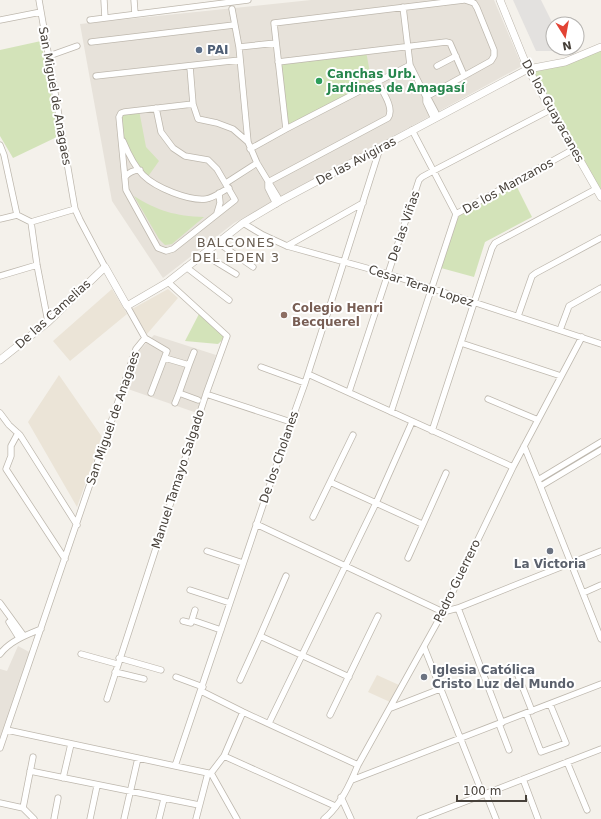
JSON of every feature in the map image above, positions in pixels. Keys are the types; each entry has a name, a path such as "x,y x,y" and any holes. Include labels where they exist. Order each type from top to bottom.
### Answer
{"street":[{"name":"San Miguel de Anagaes","path":"0,748 136,348 145,338 105,267 80,220 76,209 39,0"},
{"path":"104,0 105,18"},
{"path":"134,0 135,14"},
{"path":"90,20 248,0"},
{"path":"286,129 274,23 465,0 474,3 494,50 494,56 491,61 426,97"},
{"name":"De los Guayacanes","path":"500,0 528,69 601,197"},
{"path":"402,7 410,65 426,97 429,100 436,118"},
{"path":"232,9 239,47 248,142 256,164 272,186 278,202"},
{"path":"0,20 41,12"},
{"path":"91,42 234,25"},
{"path":"278,62 448,42 464,75"},
{"path":"239,47 276,43"},
{"path":"49,56 77,46"},
{"name":"De las Avigiras","path":"127,306 168,282 243,223 278,202 528,69 565,62 601,47"},
{"path":"437,66 456,56"},
{"path":"96,76 190,67 240,60"},
{"path":"250,149 410,65"},
{"path":"190,67 193,104 198,119 217,123 232,129 248,142"},
{"path":"268,182 388,118 390,114 390,107 377,81"},
{"path":"156,108 161,132 173,148 185,156 208,160 217,169 226,182 235,200 173,249 163,250 158,248 126,190 119,117 121,113 124,112 156,108 193,104"},
{"name":"De las Viñas","path":"349,392 420,180 433,171 552,109"},
{"path":"412,130 456,214"},
{"path":"120,135 132,160 143,175 162,189 186,197 207,199 229,188"},
{"path":"0,145 4,155 17,215"},
{"name":"De los Cholanes","path":"175,766 308,374 380,148"},
{"name":"De los Manzanos","path":"391,412 456,214 574,149"},
{"path":"226,182 256,164"},
{"path":"124,177 128,172 140,170"},
{"path":"432,431 492,248 495,243 596,189"},
{"path":"217,213 220,203 219,193"},
{"path":"287,246 363,203"},
{"path":"0,219 17,215 31,222 76,209"},
{"path":"31,222 37,266 48,322"},
{"name":"Cesar Teran Lopez","path":"243,223 263,235 287,246 388,274 601,344"},
{"path":"518,316 532,276 601,238"},
{"path":"217,242 253,267"},
{"path":"203,254 236,274"},
{"path":"0,276 37,266"},
{"name":"De las Camelias","path":"0,360 48,322 105,267"},
{"path":"186,267 229,300"},
{"name":"Manuel Tamayo Salgado","path":"107,699 118,661 206,394 227,336 168,282"},
{"path":"560,330 569,306 601,288"},
{"name":"Pedro Guerrero","path":"324,819 335,806 352,780 358,765 443,612 513,467 582,337"},
{"path":"145,338 149,342 166,350 167,352 151,393"},
{"path":"461,344 561,376"},
{"path":"174,403 194,352"},
{"path":"164,358 189,365"},
{"path":"261,367 305,383"},
{"path":"308,374 513,467"},
{"path":"179,393 198,400"},
{"path":"206,394 291,422"},
{"path":"488,399 538,420"},
{"path":"0,412 9,426 18,433 76,525"},
{"path":"269,723 376,503 412,422"},
{"path":"18,433 11,446 12,456 6,469 65,559"},
{"path":"313,518 352,435"},
{"path":"538,480 601,442"},
{"path":"524,446 601,639"},
{"path":"541,486 601,450"},
{"path":"408,558 446,473"},
{"path":"330,482 422,524"},
{"path":"256,524 443,612 458,608 601,551"},
{"path":"207,551 243,563"},
{"path":"240,680 286,576"},
{"path":"582,593 601,585"},
{"path":"190,590 230,603"},
{"path":"0,603 22,637"},
{"path":"0,608 22,637"},
{"path":"458,608 509,750"},
{"path":"183,621 191,623 195,610"},
{"path":"330,715 378,616"},
{"path":"192,620 222,630"},
{"path":"0,654 5,647 22,637 41,629"},
{"path":"260,636 349,677"},
{"path":"424,647 460,739 496,819"},
{"path":"81,654 161,670"},
{"path":"515,668 532,711"},
{"path":"115,672 144,679"},
{"path":"176,677 202,689 244,712 358,765"},
{"path":"352,780 601,684"},
{"path":"391,708 440,689"},
{"path":"526,713 541,752 566,743 550,704"},
{"path":"196,819 199,805 210,773 224,756 244,712"},
{"path":"7,730 210,773 237,819"},
{"path":"63,778 71,744"},
{"path":"420,819 601,749"},
{"path":"224,756 335,806"},
{"path":"23,808 33,757"},
{"path":"124,819 138,758"},
{"path":"567,762 587,810"},
{"path":"30,771 97,786 199,805"},
{"path":"523,780 538,819"},
{"path":"90,819 97,786"},
{"path":"341,797 351,819"},
{"path":"54,819 58,798"},
{"path":"159,819 164,799"},
{"path":"0,803 23,808 34,819"}],"shaded area":[{"path":"311,0 494,0 522,66 234,223 163,278 112,201 80,24"},
{"path":"513,0 541,0 549,16 545,16 545,51 536,51"},
{"path":"112,289 127,314 70,361 53,341"},
{"path":"168,289 178,298 147,334 132,309"},
{"path":"154,335 216,355 197,413 125,388 138,352"},
{"path":"59,375 102,437 77,507 28,422"},
{"path":"18,646 31,653 0,743 0,669 7,671"},
{"path":"377,675 399,685 390,702 368,692"}],"green space":[{"path":"41,41 59,136 13,158 0,136 0,50"},
{"path":"601,47 601,197 528,69 565,62 579,56 585,56 585,54"},
{"path":"366,51 372,84 286,129 278,62"},
{"path":"139,110 146,147 159,161 147,178 119,135 117,122 124,112"},
{"path":"516,185 532,217 485,242 474,277 441,268 459,215"},
{"path":"134,196 167,212 204,217 172,244 165,245 159,239"},
{"path":"200,312 227,336 218,344 185,341"}],"place":[{"name":"PAI","path":"199,50"},
{"name":"Canchas Urb. Jardines de Amagasí","path":"319,81"},
{"name":"Colegio Henri Becquerel","path":"284,315"},
{"name":"La Victoria","path":"550,551"},
{"name":"Iglesia Católica Cristo Luz del Mundo","path":"424,677"}],"district":[{"name":"BALCONES DEL EDEN 3","path":"236,250"}]}
